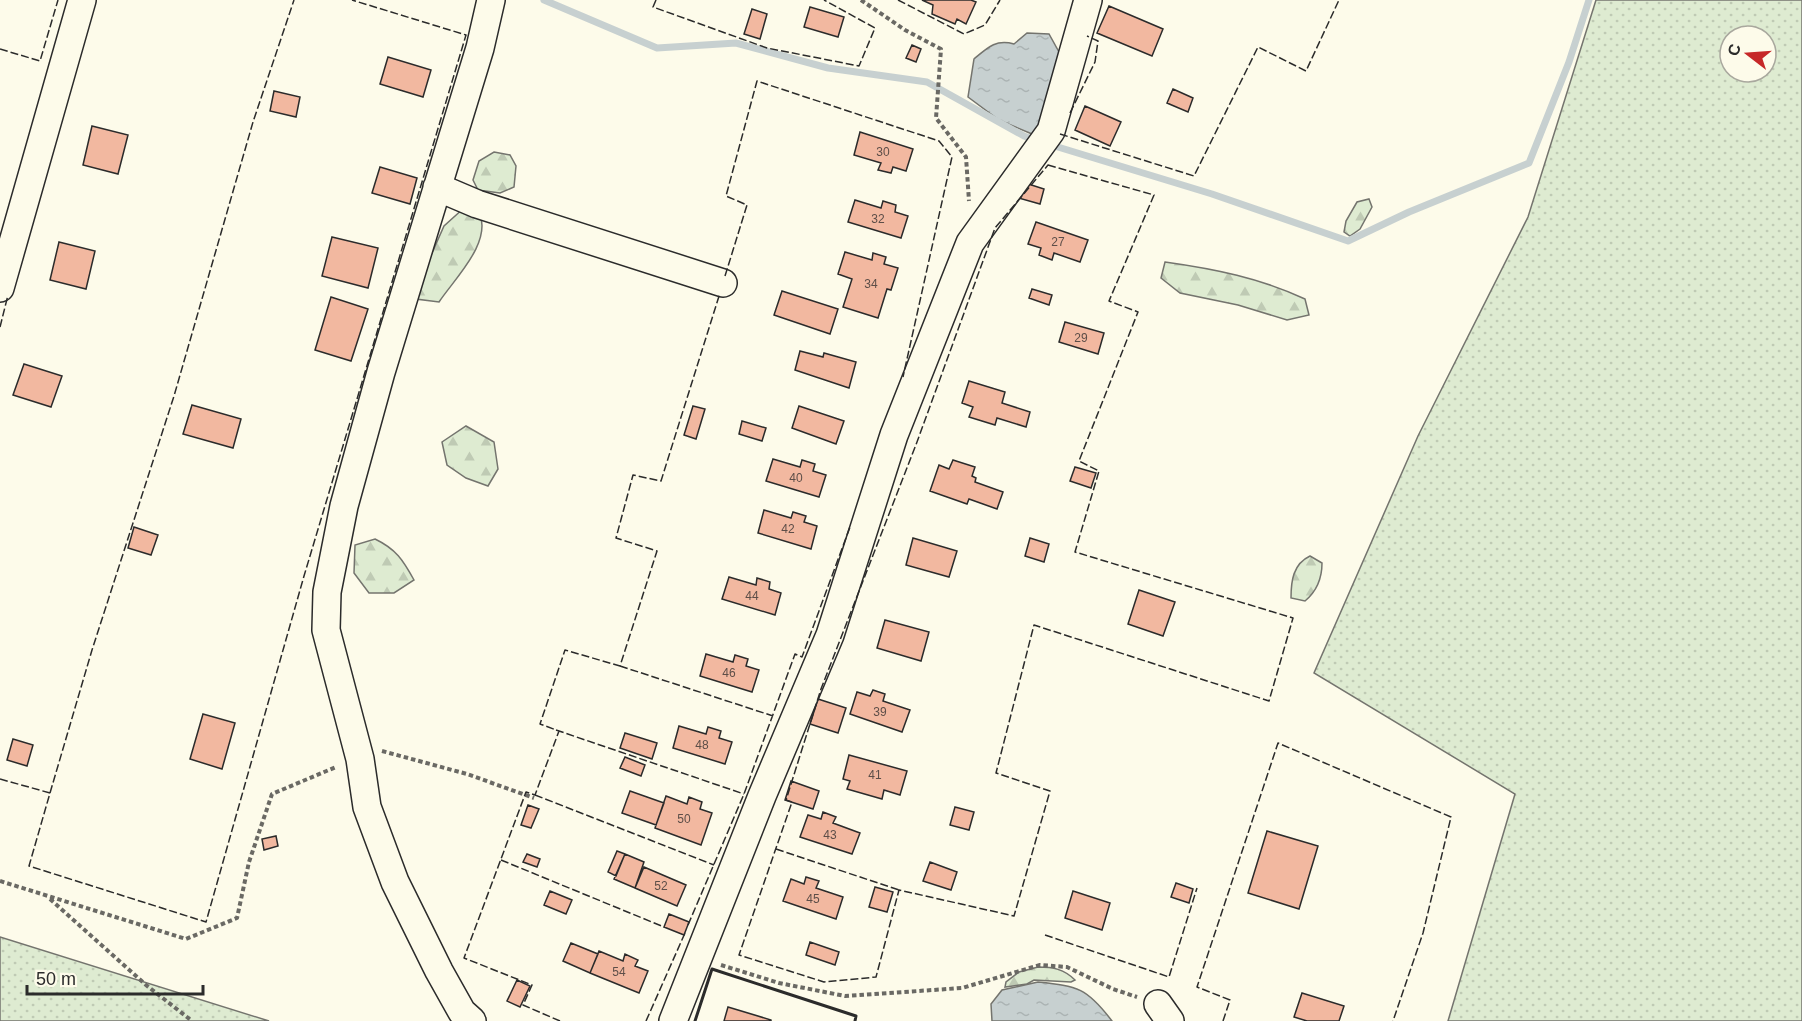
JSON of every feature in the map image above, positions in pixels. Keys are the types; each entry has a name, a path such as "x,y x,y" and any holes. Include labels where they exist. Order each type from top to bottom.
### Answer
{"street":[{"path":"0,288 82,0"},
{"path":"472,1021 462,1012 439,971 395,882 367,807 359,756 326,630 327,592 344,506 480,48 491,0"},
{"path":"673,1021 830,635 894,435 970,243 1051,131 1088,0"},
{"path":"438,187 487,207 723,283"}],"path":[{"path":"861,0 905,30 941,49 936,118 966,157 970,243"},
{"path":"0,881 186,939 237,918 249,861 272,794 359,756 383,751 467,774 534,798"},
{"path":"47,897 146,985 192,1021"},
{"path":"697,958 778,983 844,996 962,988 1040,965 1067,967 1164,1013"}],"green space":[{"path":"1596,0 1802,0 1802,1021 1448,1021 1515,794 1314,673 1418,436 1528,217"},
{"path":"494,152 510,155 516,166 514,187 500,193 478,190 473,180 479,161"},
{"path":"1369,199 1372,207 1360,229 1350,236 1344,232 1346,221 1357,202"},
{"path":"465,207 479,212 482,223 477,247 439,302 416,299 428,262 444,226"},
{"path":"1165,262 1219,271 1271,285 1305,299 1309,315 1287,320 1238,305 1180,293 1161,278"},
{"path":"466,426 494,442 498,469 488,486 466,478 447,465 442,442"},
{"path":"375,539 398,556 414,580 394,593 369,593 354,573 355,545"},
{"path":"1310,556 1322,563 1318,584 1305,601 1291,598 1297,568 1304,559"},
{"path":"0,937 269,1021 0,1021"},
{"path":"1038,967 1058,969 1075,980 1071,982 1034,980 1027,984 1005,987 1006,982 1019,972"}],"water":[{"path":"1027,33 1049,34 1064,61 1047,119 1032,134 999,120 968,97 974,59 997,43 1014,44"},
{"path":"1038,982 1063,985 1081,991 1096,1002 1112,1021 992,1021 991,1004 1002,990"}],"building":[{"path":"922,0 971,0 976,2 966,24 957,19 955,24 932,14 933,5"},
{"path":"1109,6 1163,29 1152,56 1097,33"},
{"path":"810,7 844,17 838,37 804,27"},
{"path":"752,9 767,14 760,39 744,34"},
{"path":"912,45 921,49 916,62 906,58"},
{"path":"388,57 431,70 423,97 380,84"},
{"path":"1173,89 1193,98 1188,112 1167,103"},
{"path":"274,91 300,97 296,117 270,111"},
{"path":"1085,106 1121,122 1110,146 1075,130"},
{"path":"92,126 128,135 118,174 83,165"},
{"path":"860,132 913,149 906,171 893,167 891,173 878,170 881,163 854,155"},
{"path":"380,167 417,178 410,204 372,193"},
{"path":"1019,181 1044,189 1040,204 1015,197"},
{"path":"855,200 881,208 883,201 896,205 895,212 908,216 901,238 848,222"},
{"path":"1036,222 1088,240 1080,262 1054,253 1052,260 1039,255 1041,248 1028,244"},
{"path":"332,237 378,248 368,288 322,276"},
{"path":"59,242 95,251 86,289 50,280"},
{"path":"845,252 872,260 873,253 886,257 884,264 898,268 891,290 887,289 878,318 843,307 852,279 838,274"},
{"path":"1032,289 1052,295 1049,305 1029,298"},
{"path":"782,291 838,309 830,334 774,315"},
{"path":"331,297 368,309 351,361 315,350"},
{"path":"1065,322 1104,333 1098,354 1059,342"},
{"path":"800,351 823,357 824,353 856,362 849,388 795,370"},
{"path":"24,364 62,376 51,407 13,395"},
{"path":"969,381 1005,392 1002,403 1030,412 1026,427 997,418 995,425 969,417 973,407 962,403"},
{"path":"192,405 241,419 233,448 183,434"},
{"path":"693,406 705,409 696,439 684,435"},
{"path":"799,406 844,421 836,444 792,428"},
{"path":"742,421 766,428 762,441 739,434"},
{"path":"773,459 800,467 802,460 815,464 813,471 826,475 819,497 766,481"},
{"path":"953,460 975,467 972,476 976,478 975,482 1003,492 997,509 969,499 967,504 930,491 939,465 949,469"},
{"path":"1075,467 1096,473 1091,488 1070,481"},
{"path":"764,510 791,518 793,512 806,516 804,522 817,526 811,549 758,533"},
{"path":"134,527 158,535 151,555 128,548"},
{"path":"913,538 957,551 949,577 906,565"},
{"path":"1030,538 1049,544 1044,562 1025,556"},
{"path":"729,577 756,585 757,578 770,582 769,589 781,593 775,615 722,599"},
{"path":"1139,590 1175,602 1163,636 1128,624"},
{"path":"885,620 929,632 921,661 877,648"},
{"path":"706,654 733,662 735,655 748,659 746,666 759,670 752,692 700,676"},
{"path":"873,690 885,694 883,701 910,710 902,732 850,714 857,692 870,696"},
{"path":"818,699 846,708 838,733 810,724"},
{"path":"203,714 235,723 222,769 190,759"},
{"path":"679,726 706,734 708,727 721,731 719,738 732,742 725,764 673,748"},
{"path":"625,733 657,743 652,759 620,748"},
{"path":"13,739 33,745 27,766 7,760"},
{"path":"849,755 907,771 900,795 884,790 882,799 847,789 850,781 843,779"},
{"path":"625,757 645,765 641,776 620,768"},
{"path":"791,781 819,791 813,809 785,800"},
{"path":"630,791 664,803 656,825 622,813"},
{"path":"666,796 687,804 689,797 702,802 700,809 712,813 701,845 655,828"},
{"path":"528,805 539,809 531,828 521,825"},
{"path":"955,807 974,812 969,830 950,825"},
{"path":"823,812 836,817 833,823 860,833 852,854 800,837 808,815 821,819"},
{"path":"1267,831 1318,846 1299,909 1248,893"},
{"path":"276,836 278,846 264,850 262,839"},
{"path":"617,851 625,854 616,876 608,872"},
{"path":"527,854 540,859 537,867 523,862"},
{"path":"625,854 644,862 635,888 614,879"},
{"path":"930,862 957,872 951,890 923,881"},
{"path":"644,867 686,885 677,906 635,888"},
{"path":"806,877 819,881 816,888 843,897 836,919 783,901 791,879 804,884"},
{"path":"1176,883 1193,889 1189,903 1171,897"},
{"path":"875,887 893,892 887,912 869,907"},
{"path":"550,891 572,900 566,914 544,905"},
{"path":"1073,891 1110,903 1102,930 1065,918"},
{"path":"669,914 689,922 684,935 664,927"},
{"path":"810,942 839,952 835,965 806,955"},
{"path":"571,943 598,954 590,973 563,961"},
{"path":"599,951 623,961 625,954 638,960 635,966 648,971 639,993 590,973"},
{"path":"517,980 530,986 520,1007 507,1001"},
{"path":"1302,993 1344,1006 1339,1021 1307,1021 1294,1017"},
{"path":"728,1007 771,1020 771,1021 724,1021"}],"waterway":[{"path":"544,0 657,48 736,43 828,68 927,82 1024,136 1038,141"},
{"path":"1048,144 1212,194 1348,241 1409,212 1529,163 1569,62 1589,0"}],"fence":[{"path":"0,49 40,61 58,0"},
{"path":"50,793 92,650 174,396 253,122 294,0"},
{"path":"0,779 50,793 29,866 206,922 304,576 466,35 352,0"},
{"path":"656,0 653,7 767,48 859,66 875,28 824,0"},
{"path":"898,0 964,34 985,25 1000,0"},
{"path":"1060,134 1194,176 1258,47 1306,71 1339,0"},
{"path":"1070,113 1095,62 1098,41 1087,36"},
{"path":"725,276 747,205 726,196 757,81 939,141 952,157 903,377"},
{"path":"1048,165 1154,195 1109,301 1138,312 1079,461 1099,471 1075,552 1293,618 1269,701 1034,625 996,773 1050,791 1014,916 899,890 876,977 824,982 739,955 792,802 786,800 821,689 917,442 995,228 1048,165"},
{"path":"560,1021 523,1005 532,985 464,958 526,792 535,795 559,731 540,724 565,650 620,666 657,551 616,538 633,475 661,481 720,293"},
{"path":"0,327 8,295"},
{"path":"688,925 744,794 795,654 802,657 850,527"},
{"path":"620,666 773,716"},
{"path":"556,730 744,794"},
{"path":"1223,1021 1230,1000 1197,987 1278,743 1451,817 1423,933 1393,1021"},
{"path":"535,795 714,865"},
{"path":"776,849 899,890"},
{"path":"501,860 664,927"},
{"path":"1045,935 1169,977 1197,888"},
{"path":"646,1021 685,933"}],"wall":[{"path":"695,1021 712,969 856,1016 855,1021"}]}
